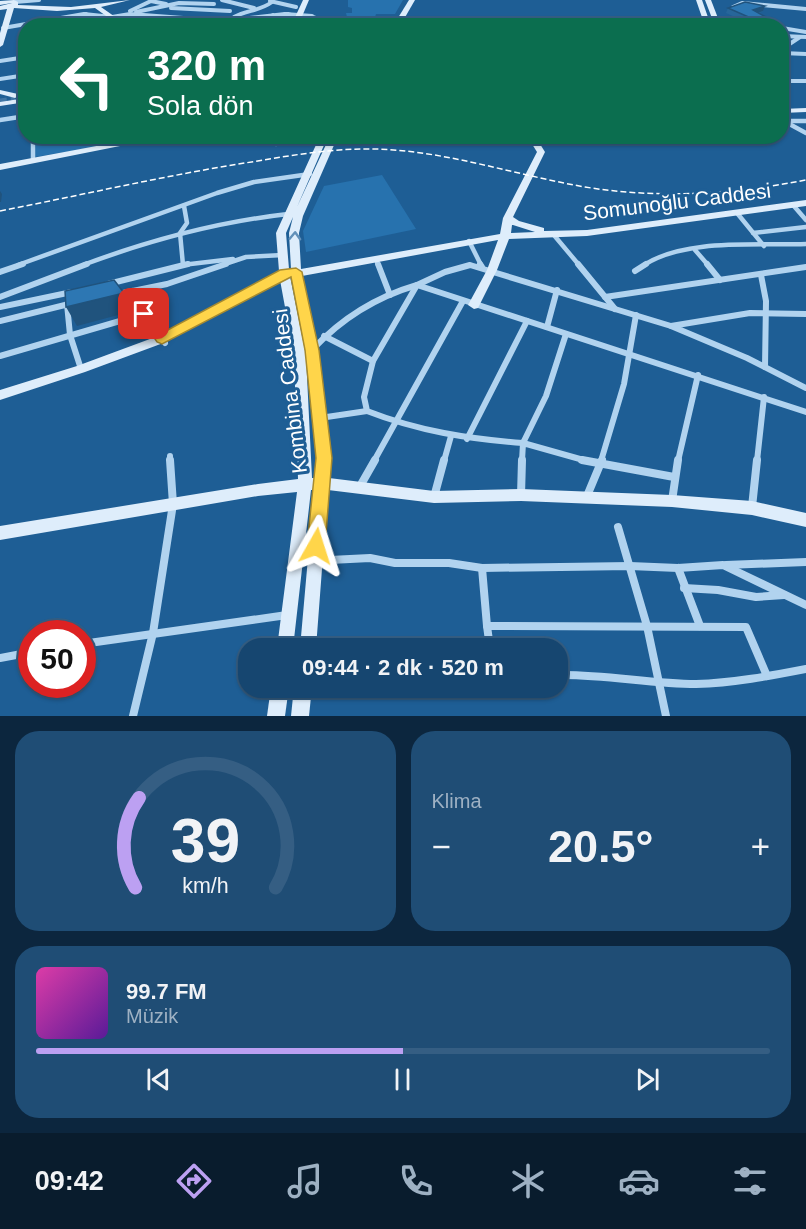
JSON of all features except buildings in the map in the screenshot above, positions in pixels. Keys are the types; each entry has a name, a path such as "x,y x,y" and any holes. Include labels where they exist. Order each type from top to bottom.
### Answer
{"main road":[{"path":"0,45 6,4 76,10 97,8 126,0"},
{"path":"297,11 306,0"},
{"path":"395,18 405,0"},
{"path":"401,18 412,0"},
{"path":"699,0 705,18"},
{"path":"708,0 715,18"},
{"path":"97,8 112,17"},
{"path":"0,92 15,98"},
{"path":"0,98 15,98"},
{"path":"0,104 18,100"},
{"path":"789,111 806,110"},
{"path":"0,166 122,144"},
{"name":"Kombina Caddesi","path":"286,638 305,485 294,275 295,224 321,144"},
{"name":"Kombina Caddesi","path":"309,638 324,458 312,350 294,275 283,255 281,232 288,214 329,144"},
{"path":"469,303 505,236 508,218 541,152 536,144"},
{"name":"Somunoğlu Caddesi","path":"163,341 294,275 469,241 505,236 587,232 806,203"},
{"path":"508,218 516,224 553,234"},
{"path":"0,395 163,341"},
{"path":"0,403 82,377 163,341"},
{"path":"0,533 173,504 323,483 434,496 587,496 672,501 752,508 806,520"},
{"path":"276,716 278,698"},
{"path":"300,716 302,698"}],"street":[{"path":"6,4 39,0"},
{"path":"126,0 130,12"},
{"path":"61,18 86,15 112,17 179,2 214,4 222,0 257,9"},
{"path":"736,0 806,7"},
{"path":"130,12 149,1 168,5"},
{"path":"233,18 245,11 261,10 269,1 317,18"},
{"path":"733,7 742,3 806,7"},
{"path":"130,12 206,18 214,4"},
{"path":"224,18 240,5"},
{"path":"159,7 230,11"},
{"path":"86,15 97,8"},
{"path":"57,10 63,14 57,18"},
{"path":"71,16 70,13 76,10"},
{"path":"242,18 297,11"},
{"path":"270,18 273,15"},
{"path":"3,28 18,26"},
{"path":"789,29 806,33"},
{"path":"789,36 806,37"},
{"path":"789,46 800,37"},
{"path":"789,51 804,52"},
{"path":"0,62 18,59"},
{"path":"0,79 18,76"},
{"path":"789,81 806,81"},
{"path":"0,120 18,117"},
{"path":"789,121 806,120"},
{"path":"789,124 806,133"},
{"path":"33,144 33,160"},
{"path":"0,272 254,182 311,174"},
{"path":"793,205 806,220"},
{"path":"183,265 180,233 187,223 184,206"},
{"path":"737,213 764,246"},
{"path":"0,297 158,238 246,217 288,214"},
{"path":"753,233 806,227"},
{"path":"553,234 615,310"},
{"path":"469,241 487,268"},
{"path":"635,271 653,259 695,250 806,244"},
{"path":"695,250 720,280"},
{"path":"100,286 183,265 283,255"},
{"path":"110,296 167,284 246,257"},
{"path":"376,259 390,295"},
{"path":"312,350 345,317 390,295 453,269 470,265 487,268 671,326 765,367 806,388"},
{"path":"606,297 806,267"},
{"path":"761,275 766,301 765,367"},
{"path":"417,285 806,412"},
{"path":"367,411 364,397 373,361 417,285"},
{"path":"547,327 557,290"},
{"path":"0,307 79,291"},
{"path":"132,291 144,314 163,341"},
{"path":"0,321 78,302"},
{"path":"359,488 469,303"},
{"path":"67,304 70,335 81,369"},
{"path":"671,326 765,312 806,314"},
{"path":"0,356 144,314"},
{"path":"587,496 601,465 631,353 636,315"},
{"path":"467,439 526,321"},
{"path":"521,495 523,442 546,396 567,334"},
{"path":"324,336 373,361"},
{"path":"672,501 674,477 698,375"},
{"path":"752,508 764,398"},
{"path":"320,418 367,411 397,424 451,436 523,442 601,465 674,477"},
{"path":"434,496 451,436"},
{"path":"133,716 153,633 173,504 170,456"},
{"path":"618,527 647,626 666,716"},
{"path":"297,558 370,558 395,562 449,563 482,568 630,566 678,568 806,562"},
{"path":"723,565 806,605"},
{"path":"482,568 489,638"},
{"path":"678,568 700,626"},
{"path":"684,588 718,590 756,597 785,595"},
{"path":"96,642 290,614"},
{"path":"487,626 746,627 767,676"},
{"path":"0,658 18,655"},
{"path":"568,675 590,674 695,684 806,669"}],"shaded area":[{"path":"348,0 403,0 395,14 376,14 375,18 347,18 346,13 352,13 352,8 348,7"},
{"path":"36,144 113,144 35,157"},
{"path":"382,175 416,229 306,252 303,231 324,186"}],"tunnel":[{"path":"0,102 15,100"}],"railway":[{"path":"0,211 214,168 310,153 359,149 429,154 585,187 640,193 724,192 806,180"}],"route":[{"path":"144,314 162,339 284,273 296,272 312,350 324,458 316,546"}]}
